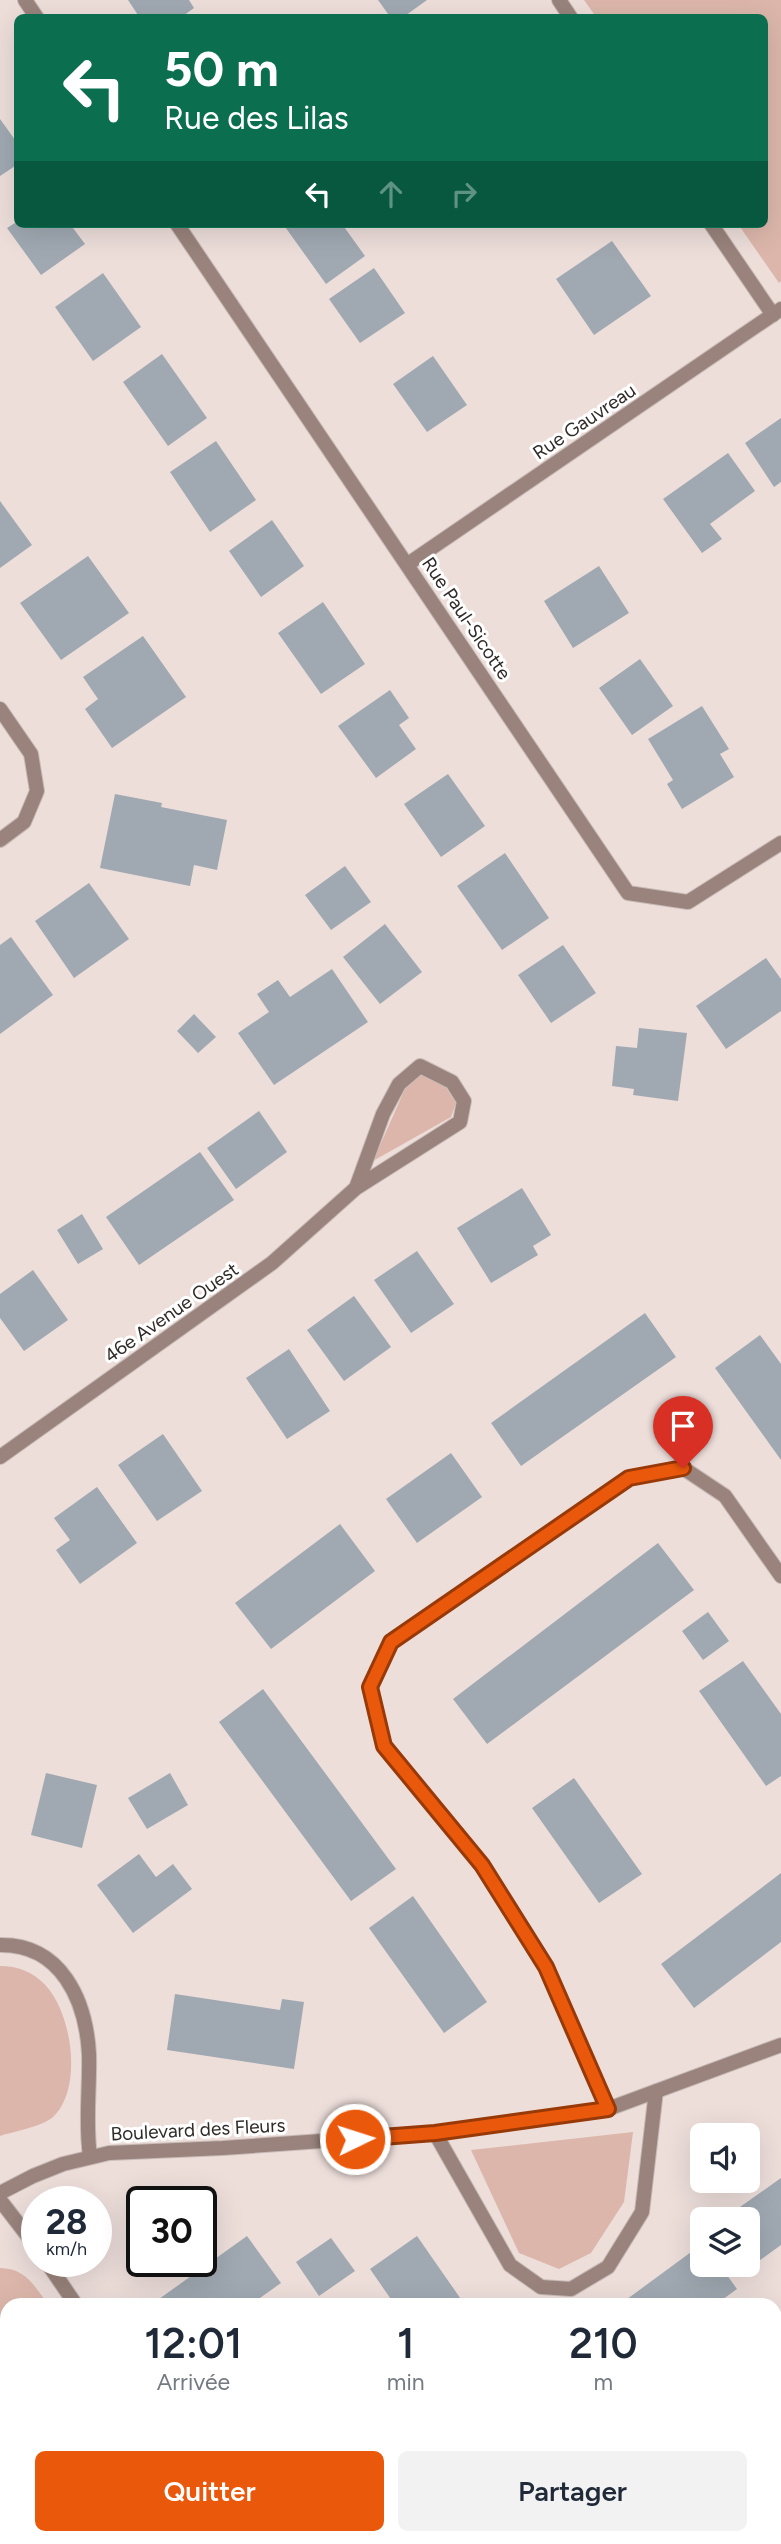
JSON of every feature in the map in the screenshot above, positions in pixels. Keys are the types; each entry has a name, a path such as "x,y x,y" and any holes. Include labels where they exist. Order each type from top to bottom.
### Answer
{"street":[{"name":"Rue Paul-Sicotte","path":"180,228 628,893 688,902 781,843"},
{"path":"714,228 777,312"},
{"name":"Rue Gauvreau","path":"408,564 777,312"},
{"path":"0,709 31,754 37,791 24,822 0,840"},
{"name":"46e Avenue Ouest","path":"0,1457 272,1264 356,1188 460,1122 464,1101 452,1082 420,1066 399,1084 383,1114 356,1188"},
{"path":"608,2109 546,1967 482,1865 384,1746 370,1687 391,1642 629,1478 683,1468 725,1496 781,1576"},
{"name":"Boulevard des Fleurs","path":"0,1945 22,1947 49,1959 69,1983 82,2017 89,2052 90,2156"},
{"name":"Boulevard des Fleurs","path":"0,2193 33,2176 90,2156 129,2151 223,2148 435,2133 608,2109 781,2045"},
{"path":"435,2133 510,2265 541,2287 571,2288 608,2267 642,2212 656,2091"},
{"path":"0,2200 21,2227"},
{"path":"57,2277 71,2298"}],"shaded area":[{"path":"584,0 781,0 779,283 741,228 768,228 768,14 594,14"},
{"path":"422,1074 445,1086 456,1103 451,1117 373,1161 405,1089"},
{"path":"0,1966 26,1971 40,1980 51,1992 60,2007 66,2026 71,2065 64,2101 51,2119 0,2136"},
{"path":"633,2132 624,2202 591,2253 559,2269 519,2253 471,2150"},
{"path":"0,2268 21,2274 21,2277 25,2277 34,2285 43,2298 0,2298"}],"building":[{"path":"128,0 189,0 194,8 186,14 137,14"},
{"path":"378,0 427,0 408,14 388,14"},
{"path":"0,119 14,138 14,167 0,176"},
{"path":"14,224 14,228 73,228 85,244 41,275 7,228"},
{"path":"286,228 345,228 365,256 326,284"},
{"path":"612,241 651,296 594,335 556,279"},
{"path":"374,268 405,313 360,343 329,299"},
{"path":"103,273 141,327 93,361 55,307"},
{"path":"162,354 207,418 168,446 123,382"},
{"path":"433,356 467,405 427,432 393,384"},
{"path":"781,418 781,482 774,487 745,443"},
{"path":"216,441 256,500 210,532 170,472"},
{"path":"728,453 755,491 710,524 722,539 702,553 663,499"},
{"path":"0,501 32,545 0,568"},
{"path":"272,520 304,566 261,597 229,551"},
{"path":"88,556 129,613 61,660 20,603"},
{"path":"599,566 629,613 573,648 544,601"},
{"path":"323,602 365,664 321,694 278,633"},
{"path":"143,636 186,697 112,748 85,709 98,699 83,677"},
{"path":"640,659 673,706 632,735 599,688"},
{"path":"390,690 409,718 399,725 416,749 376,778 338,726"},
{"path":"702,706 729,749 720,754 734,777 682,809 667,784 673,780 648,739"},
{"path":"448,774 485,826 441,857 404,804"},
{"path":"115,794 162,803 161,807 227,820 217,870 194,865 190,886 100,868"},
{"path":"505,853 549,918 502,950 457,886"},
{"path":"345,866 371,902 331,930 305,895"},
{"path":"89,883 129,939 74,978 35,921"},
{"path":"385,924 422,972 380,1004 343,957"},
{"path":"11,937 53,995 0,1034 0,945"},
{"path":"563,945 596,993 551,1023 518,975"},
{"path":"766,958 781,979 781,1011 726,1049 696,1006"},
{"path":"332,969 368,1022 274,1085 238,1033 269,1012 257,994 278,980 290,997"},
{"path":"194,1014 216,1037 198,1053 177,1031"},
{"path":"639,1028 687,1033 678,1101 633,1095 634,1089 612,1086 616,1046 637,1048"},
{"path":"259,1111 287,1152 236,1189 207,1148"},
{"path":"200,1152 234,1200 139,1265 106,1217"},
{"path":"522,1188 551,1235 533,1246 538,1255 491,1283 457,1228"},
{"path":"82,1214 103,1249 78,1264 57,1230"},
{"path":"417,1251 454,1304 411,1333 374,1280"},
{"path":"33,1270 68,1320 24,1351 0,1318 0,1294"},
{"path":"354,1296 391,1347 344,1381 307,1330"},
{"path":"645,1313 676,1357 521,1466 491,1423"},
{"path":"760,1335 781,1364 781,1460 715,1368"},
{"path":"289,1349 330,1411 287,1439 246,1378"},
{"path":"163,1434 202,1491 157,1521 118,1465"},
{"path":"451,1453 482,1497 417,1543 386,1499"},
{"path":"97,1487 137,1543 80,1584 56,1550 70,1540 54,1518"},
{"path":"340,1524 375,1571 271,1649 235,1603"},
{"path":"658,1543 694,1590 487,1744 453,1699"},
{"path":"708,1612 729,1641 703,1660 682,1631"},
{"path":"743,1661 781,1714 781,1776 766,1786 699,1691"},
{"path":"263,1689 396,1869 351,1901 219,1722"},
{"path":"46,1773 97,1785 82,1848 31,1835"},
{"path":"170,1773 188,1805 147,1829 128,1798"},
{"path":"574,1778 642,1874 599,1903 532,1808"},
{"path":"139,1854 156,1877 173,1864 192,1889 133,1933 97,1885"},
{"path":"781,1873 781,1942 694,2008 661,1964"},
{"path":"413,1896 487,2002 444,2033 369,1928"},
{"path":"175,1994 280,2010 282,1999 304,2002 294,2069 167,2050"},
{"path":"781,2178 781,2245 760,2260 760,2207 740,2207"},
{"path":"247,2236 281,2283 260,2298 160,2298 190,2277 217,2277 217,2257"},
{"path":"417,2236 460,2298 390,2298 370,2269"},
{"path":"331,2238 355,2271 319,2296 296,2262"},
{"path":"690,2253 690,2277 728,2277 737,2289 725,2298 629,2298"}],"route":[{"path":"355,2139 435,2133 608,2109 546,1967 482,1865 384,1746 370,1687 391,1642 629,1478 683,1468"}]}
